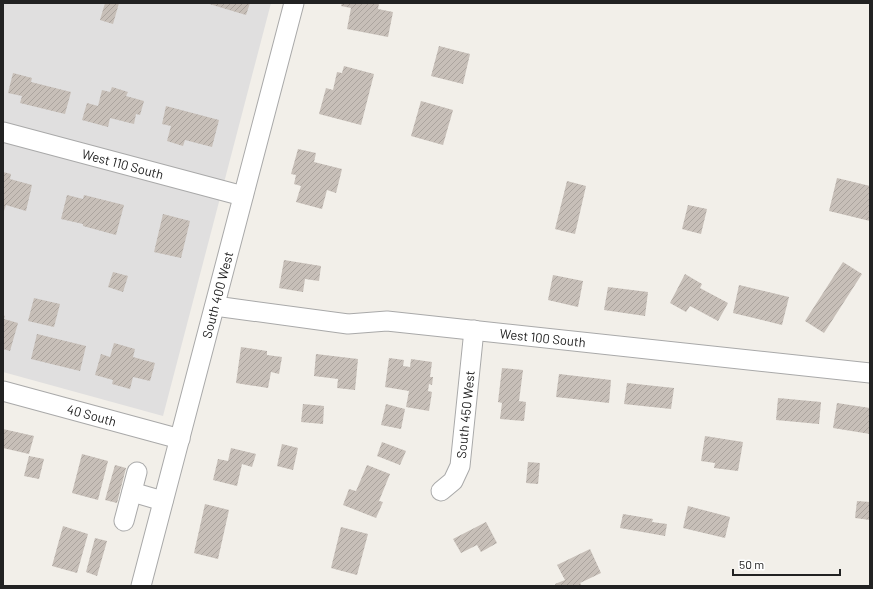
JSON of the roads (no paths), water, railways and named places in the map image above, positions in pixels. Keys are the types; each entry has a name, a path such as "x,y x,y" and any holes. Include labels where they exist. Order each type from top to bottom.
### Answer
{"street":[{"name":"South 400 West","path":"141,586 294,3"},
{"name":"West 110 South","path":"3,132 243,196"},
{"name":"West 100 South","path":"215,306 348,324 387,321 870,373"},
{"name":"South 450 West","path":"441,491 453,481 460,466 474,330"},
{"name":"40 South","path":"3,391 180,439"},
{"path":"124,521 137,472"},
{"path":"132,492 163,501"}]}
